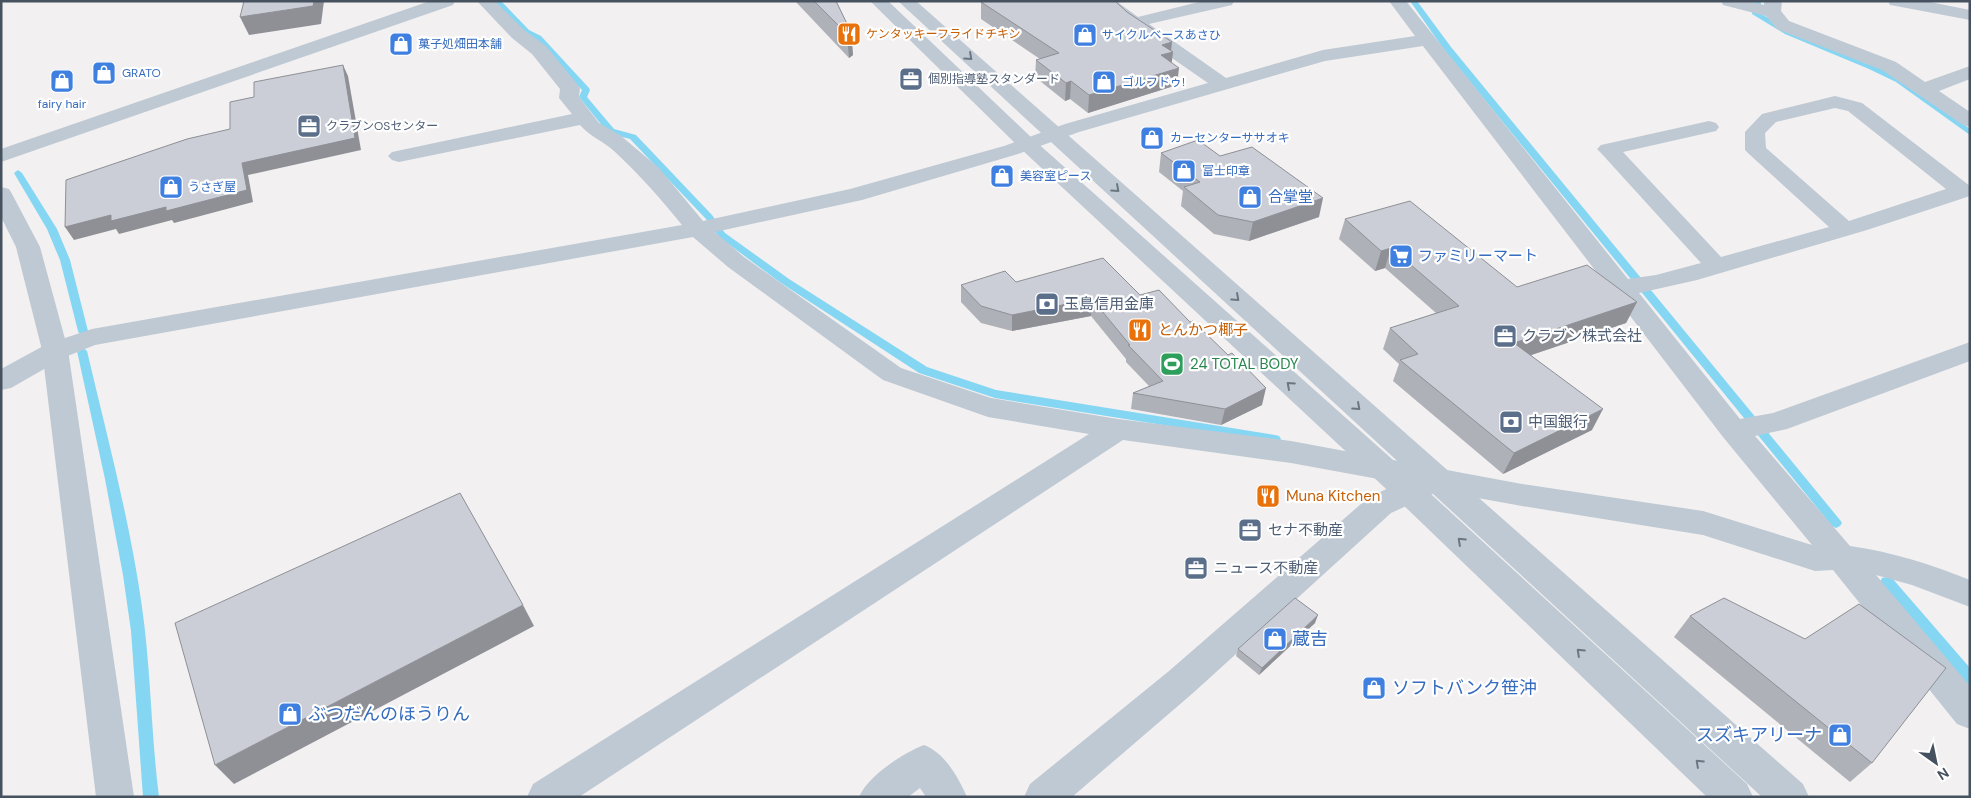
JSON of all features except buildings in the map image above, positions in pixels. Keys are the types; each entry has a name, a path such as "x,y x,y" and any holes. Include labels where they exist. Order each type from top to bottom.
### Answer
{"street":[{"path":"1,156 447,1"},
{"path":"485,1 518,34 539,50 570,88 569,98 592,127 613,139 709,226 736,262 892,374 988,407 1118,429 1291,452 1383,469 1423,486 1703,523 1815,558 1841,556 1883,563 1920,574 1970,594"},
{"path":"878,1 1027,144 1383,469"},
{"path":"906,1 1055,134 1423,486 1734,797"},
{"path":"1104,1 1222,84"},
{"path":"1133,23 1226,1"},
{"path":"1397,1 1425,40 1636,286 1749,428 1841,556 1970,713"},
{"path":"1729,1 1765,7 1783,25 1889,66 1960,109 1970,121"},
{"path":"1896,1 1970,15"},
{"path":"1,381 55,350 70,343 92,337 709,226 854,195 1222,84 1323,56 1425,40"},
{"path":"1924,88 1937,86 1970,72"},
{"path":"1636,286 1716,266 1912,210 1962,191 1855,107 1835,102 1768,118 1755,132 1756,150 1845,229"},
{"path":"399,156 584,118"},
{"path":"1709,127 1608,149 1716,266"},
{"path":"1,194 28,247 55,350 115,797"},
{"path":"1749,428 1968,354"},
{"path":"546,797 1118,429"},
{"path":"1043,797 1181,682 1380,505 1423,486"},
{"path":"1423,486 1790,797"},
{"path":"878,797 924,762 948,797"}],"waterway":[{"path":"497,1 526,32 538,38 586,90 583,97 611,131 633,137 709,217 722,235 785,281 923,370 995,394 1275,439"},
{"path":"1413,1 1448,49 1836,523"},
{"path":"1758,1 1756,14 1771,24 1787,33 1872,67 1898,81 1919,94 1970,133"},
{"path":"18,173 52,229 65,260 83,331"},
{"path":"82,351 111,479 135,607 151,797"},
{"path":"1887,582 1970,679"}],"place":[{"name":"ケンタッキーフライドチキン","path":"849,34"},
{"name":"サイクルベースあさひ","path":"1085,35"},
{"name":"菓子処畑田本舗","path":"401,44"},
{"name":"GRATO","path":"104,73"},
{"name":"個別指導塾スタンダード","path":"911,79"},
{"name":"fairy hair","path":"62,81"},
{"name":"ゴルフドゥ!","path":"1104,82"},
{"name":"クラブンOSセンター","path":"309,126"},
{"name":"カーセンターササオキ","path":"1152,138"},
{"name":"富士印章","path":"1184,171"},
{"name":"美容室ピース","path":"1002,176"},
{"name":"うさぎ屋","path":"171,187"},
{"name":"合掌堂","path":"1250,197"},
{"name":"ファミリーマート","path":"1401,256"},
{"name":"玉島信用金庫","path":"1047,304"},
{"name":"とんかつ椰子","path":"1140,330"},
{"name":"クラブン株式会社","path":"1505,336"},
{"name":"24 TOTAL BODY","path":"1172,364"},
{"name":"中国銀行","path":"1511,422"},
{"name":"Muna Kitchen","path":"1268,496"},
{"name":"セナ不動産","path":"1250,530"},
{"name":"ニュース不動産","path":"1196,568"},
{"name":"蔵吉","path":"1275,639"},
{"name":"ソフトバンク笹沖","path":"1374,688"},
{"name":"ぶつだんのほうりん","path":"290,714"},
{"name":"スズキアリーナ","path":"1840,735"}]}
